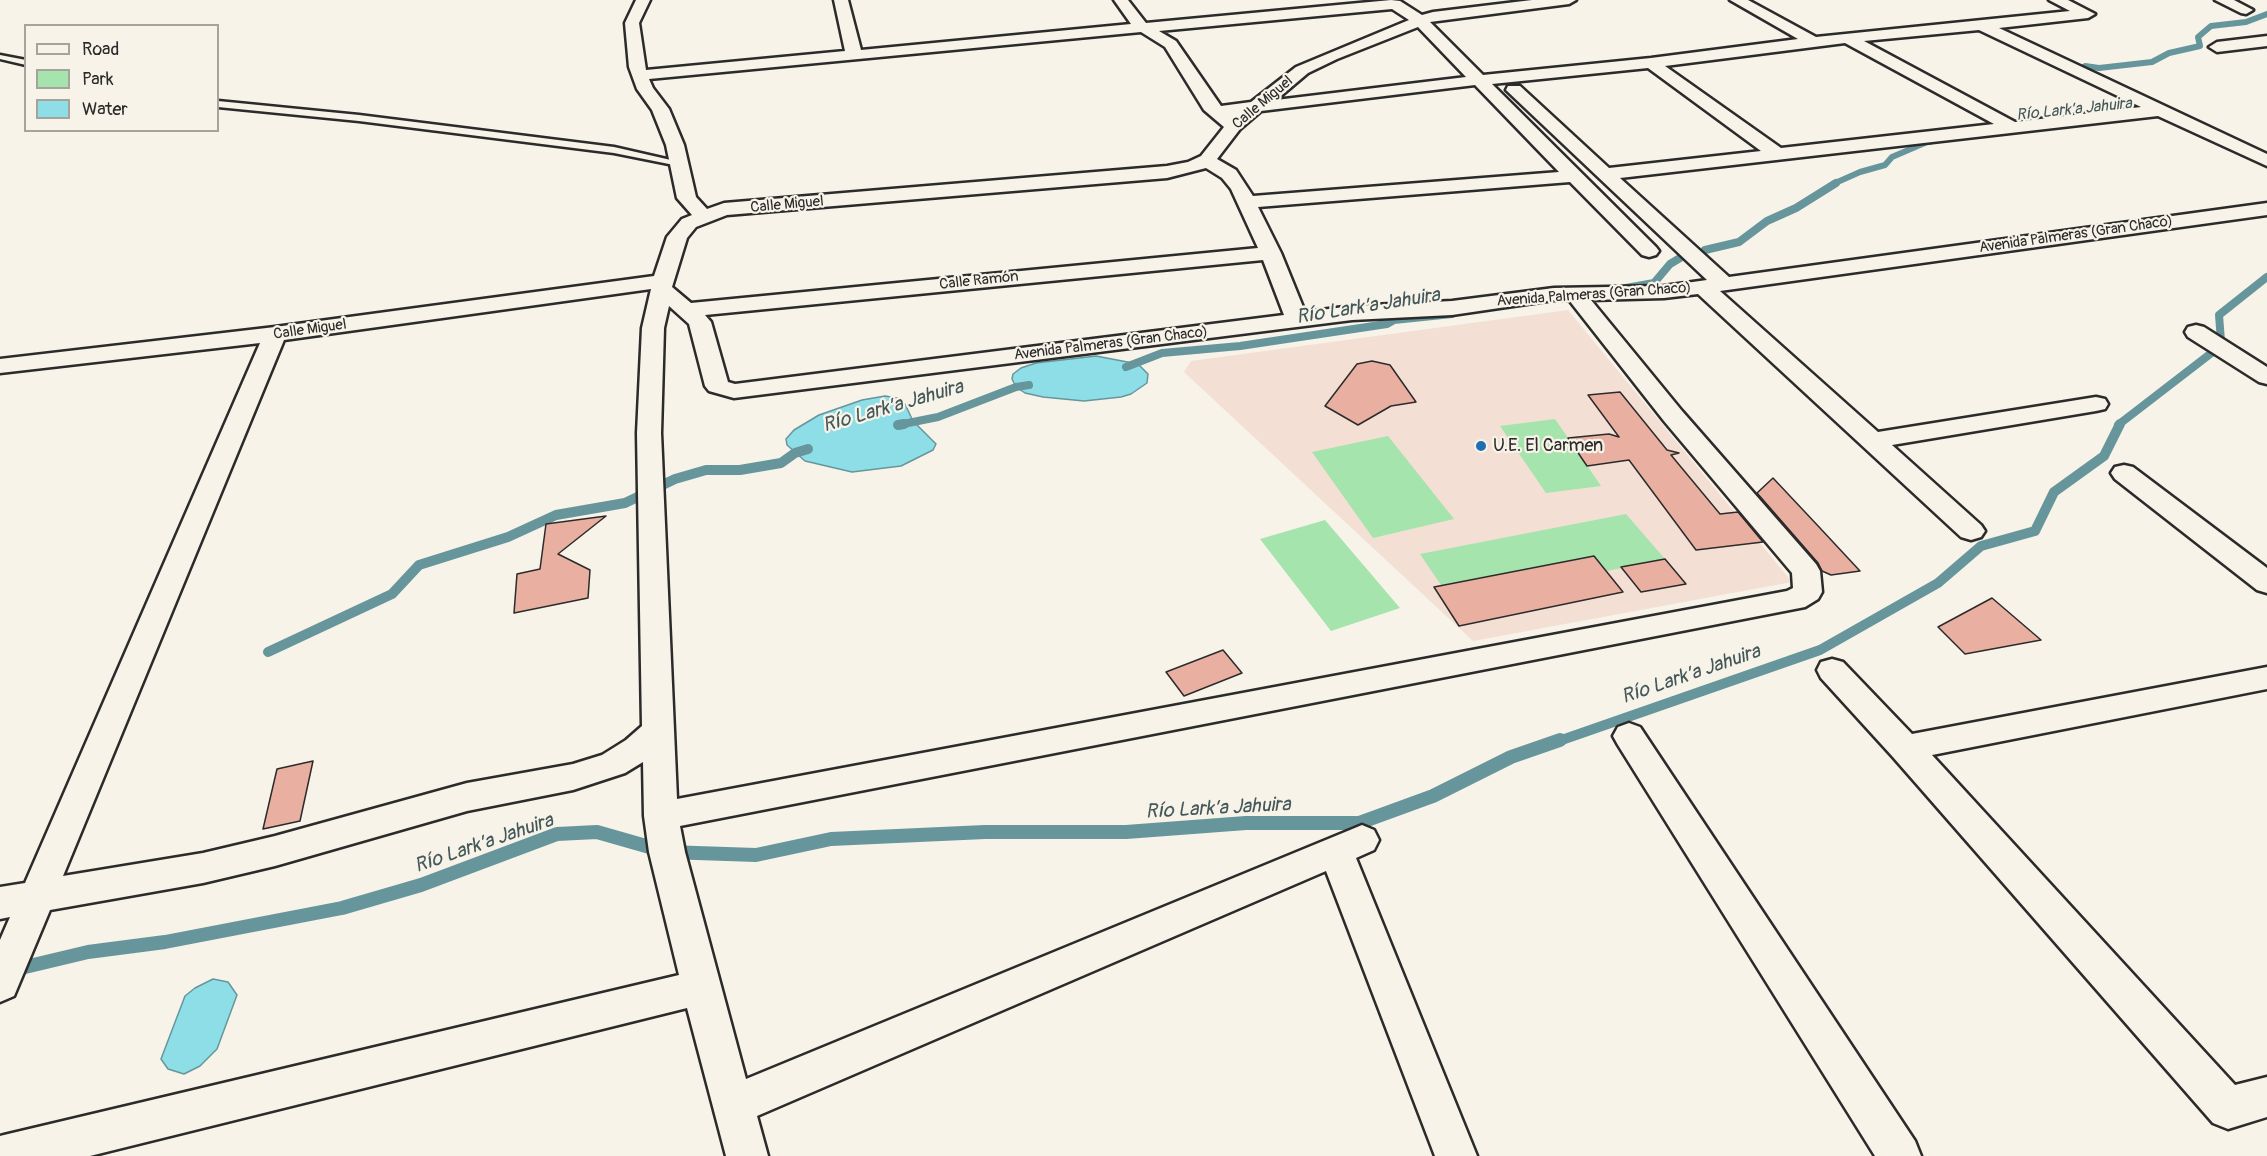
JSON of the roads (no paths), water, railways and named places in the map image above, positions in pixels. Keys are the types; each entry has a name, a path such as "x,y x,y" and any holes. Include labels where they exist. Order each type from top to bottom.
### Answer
{"street":[{"path":"643,0 632,23 640,75 645,89 660,109 675,146 687,198 703,216"},
{"path":"842,0 854,55"},
{"path":"1121,0 1143,28 1171,44 1215,112 1234,125"},
{"name":"Calle Miguel","path":"0,366 662,285 677,237 689,223 724,209 1167,172 1193,167 1207,160 1234,125 1302,70 1426,18 1569,0"},
{"path":"1737,0 1814,42"},
{"path":"1215,112 1479,80 1651,63 1814,42 2088,14 2056,0"},
{"path":"2222,0 2246,10"},
{"path":"640,75 1395,4 1426,18 1462,40 1500,78 1607,174 1713,286 1872,441 1971,531"},
{"path":"1426,18 1479,80 1649,251"},
{"path":"1981,25 2267,161"},
{"path":"1848,39 2012,127"},
{"path":"2217,47 2267,41"},
{"path":"1651,63 1777,154"},
{"path":"1607,174 2162,110"},
{"path":"1207,160 1229,174 1246,202 1271,253 1297,320"},
{"path":"1246,202 1574,176"},
{"name":"Avenida Palmeras (Gran Chaco)","path":"662,285 700,322 717,386 734,392 1352,313 1452,308 1518,297 1664,292 2267,209"},
{"name":"Calle Ramón","path":"688,309 1271,253"},
{"path":"662,285 654,328 649,433 661,816 667,852 701,987 747,1156"},
{"path":"661,816 1795,600 1808,592 1806,571 1673,416 1576,295"},
{"path":"2196,332 2267,377"},
{"path":"0,984 275,334"},
{"path":"1872,441 2096,404"},
{"path":"2124,474 2267,583"},
{"path":"1832,670 1905,748 2228,1108 2267,1097"},
{"path":"1905,748 2267,678"},
{"path":"0,903 203,868 275,851 468,797 573,777 613,764 638,749 658,731"},
{"path":"1629,736 1900,1156"},
{"path":"734,1105 1349,846 1456,1156"},
{"path":"4,1156 701,987"}],"lane":[{"path":"0,57 24,63"},
{"path":"219,104 359,118 614,150 679,163"}],"water":[{"path":"1096,356 1138,364 1148,374 1147,383 1131,394 1121,397 1084,401 1025,393 1016,387 1012,379 1013,374 1021,368 1036,363"},
{"path":"885,396 897,398 905,404 913,421 936,444 933,450 901,466 852,472 805,461 787,445 786,439 794,430 819,415 862,400"},
{"path":"213,979 228,982 237,995 217,1049 200,1066 184,1074 168,1069 161,1059 185,996"}],"waterway":[{"name":"Río Lark’a Jahuira","path":"2082,74 2076,71 2085,66 2099,68 2152,62 2169,53 2200,46 2198,37 2211,26 2246,22 2267,14"},
{"name":"Río Lark’a Jahuira","path":"1833,184 1860,172 1885,165 1892,157 1927,142 1939,140"},
{"name":"Río Lark’a Jahuira","path":"1705,250 1739,242 1767,221 1796,208 1836,183"},
{"name":"Río Lark’a Jahuira","path":"1626,288 1654,283 1670,264 1680,258"},
{"name":"Río Lark’a Jahuira","path":"2118,425 2214,351 2221,341 2219,315 2267,277"},
{"name":"Río Lark’a Jahuira","path":"1126,367 1162,353 1240,346 1387,324 1394,320 1452,314"},
{"name":"Río Lark’a Jahuira","path":"904,424 898,425 938,417 1016,387 1029,385"},
{"name":"Río Lark’a Jahuira","path":"1556,742 1820,650 1938,583 1981,546 2035,531 2054,492 2104,456 2120,424"},
{"name":"Río Lark’a Jahuira","path":"268,652 392,594 419,565 508,537 556,515 625,503 675,479 706,470 740,470 781,463 795,453 808,449"},
{"name":"Río Lark’a Jahuira","path":"0,973 88,952 165,942 342,908 421,885 557,834 597,832 667,852 756,855 831,839 985,832 1126,832 1246,823 1359,823 1433,796 1511,757 1560,740"}],"place":[{"name":"U.E. El Carmen","path":"1481,446"}]}
